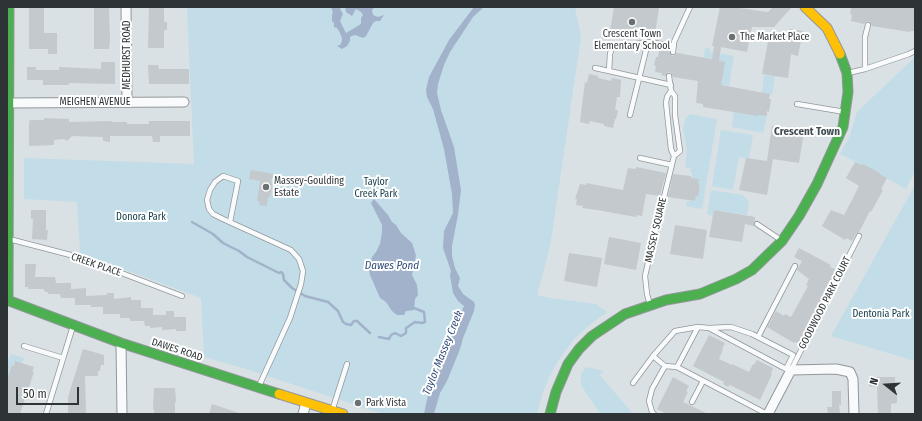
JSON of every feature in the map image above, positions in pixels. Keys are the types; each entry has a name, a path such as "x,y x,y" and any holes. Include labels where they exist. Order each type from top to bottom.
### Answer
{"street":[{"path":"8,300 9,7"},
{"name":"MEDHURST ROAD","path":"126,7 127,102"},
{"path":"550,414 561,377 579,349 607,325 625,314 650,305 700,294 717,288 752,270 782,241 799,216 817,184 843,127 848,92 847,73 827,28 805,7"},
{"name":"MEIGHEN AVENUE","path":"8,103 184,102"},
{"name":"DAWES ROAD","path":"8,300 121,343 343,414"},
{"path":"121,343 122,414"},
{"path":"792,365 836,369 850,372 853,379 854,414"},
{"name":"GOODWOOD PARK COURT","path":"768,414 792,365"},
{"path":"303,414 306,403"}],"lane":[{"path":"673,52 690,7"},
{"path":"865,69 865,37 868,25"},
{"path":"609,71 610,54 612,48 648,42 674,46"},
{"path":"630,115 648,42"},
{"path":"847,73 865,69 915,51"},
{"path":"596,68 639,78 671,88"},
{"name":"MASSEY SQUARE","path":"650,305 646,294 645,276 674,156 680,151 675,115 675,96 671,88 669,76"},
{"name":"MASSEY SQUARE","path":"671,88 666,103 671,149 674,156"},
{"path":"797,104 846,112"},
{"path":"640,158 672,164"},
{"path":"230,222 238,181 223,176 215,182 210,190 207,204 213,214 230,222 284,247 295,254 299,259 303,271 301,284 288,325 273,353 258,387"},
{"path":"757,224 782,241"},
{"name":"GOODWOOD PARK COURT","path":"792,365 859,236"},
{"name":"CREEK PLACE","path":"9,239 82,258 182,296"},
{"path":"758,337 795,266"},
{"path":"46,414 74,325"},
{"path":"633,383 653,356 675,331 698,327 731,327 758,337 794,355 792,365 786,369 709,328"},
{"path":"677,367 698,327"},
{"path":"24,346 63,358"},
{"path":"653,356 665,366 677,367 768,414"},
{"path":"332,411 347,364"},
{"path":"654,414 649,401 652,389 665,366"},
{"path":"692,402 703,381"}],"green space":[{"name":"Taylor Creek Park","path":"187,7 575,7 581,37 550,247 537,295 596,304 607,312 574,339 560,358 550,375 543,392 537,414 383,414 243,368 204,357 201,298 80,253 77,202 24,199 24,158 194,164"},
{"path":"705,48 710,48 710,52 734,56 729,86 718,84 719,60 704,57"},
{"path":"915,57 915,171 906,189 880,174 876,170 875,172 867,168 867,166 840,154 849,138 857,112"},
{"path":"764,75 775,76 772,95 762,93"},
{"path":"742,111 767,116 763,133 732,127 734,112 741,113"},
{"path":"690,114 717,120 702,209 686,206 687,201 695,201 696,196 698,197 700,185 698,184 699,179 692,178 692,173 690,172 691,168 685,167 687,149 683,128 686,118"},
{"path":"721,130 753,135 749,159 739,157 733,190 712,186"},
{"name":"Dentonia Park","path":"915,185 915,361 831,336"},
{"path":"711,190 743,195 749,202 747,215 714,210 713,216 707,214"},
{"path":"11,354 24,358 22,363 15,361 7,379 7,364"},
{"path":"586,367 604,371 600,375 633,414 600,414 581,385 581,374"}],"water":[{"path":"331,7 342,7 340,9 343,14 340,21 346,33 361,24 361,18 363,15 356,9 352,16 346,12 345,7 375,7 372,10 373,15 378,17 384,15 380,21 373,23 366,36 363,38 355,35 350,37 350,41 347,46 342,49 337,46 340,45 342,38 339,31 336,27 334,27"},
{"name":"Taylor Massey Creek","path":"474,7 484,7 473,17 450,52 444,65 438,84 437,93 441,110 454,147 461,190 452,246 452,256 455,268 460,278 458,286 463,294 474,302 475,305 460,349 447,381 440,393 434,414 424,414 428,395 441,357 464,306 458,301 453,293 450,275 451,271 443,248 444,231 453,213 452,194 444,149 426,90 429,77 449,40"},
{"name":"Dawes Pond","path":"374,199 401,233 412,243 415,252 416,256 412,275 417,285 418,295 415,299 414,310 406,311 404,315 397,315 392,311 386,302 380,298 370,275 369,270 372,257 380,244 382,232 382,225 371,203"}],"building":[{"path":"29,7 44,7 44,33 57,33 57,54 48,54 48,49 29,49"},
{"path":"94,7 109,7 109,49 94,49"},
{"path":"149,7 164,7 164,22 167,22 167,30 164,30 164,48 148,48"},
{"path":"614,7 659,7 655,34 630,29 630,35 610,31"},
{"path":"720,7 732,7 768,12 773,7 792,7 774,27 752,27 747,52 721,47 719,61 725,62 721,85 770,94 769,99 771,99 767,116 758,116 703,107 703,104 696,103 698,81 673,77 670,72 665,76 661,75 662,73 655,72 656,66 654,65 659,51 669,51 672,56 677,53 712,59 714,46 712,46"},
{"path":"851,7 915,7 915,31 910,32 872,26 869,21 864,24 851,21"},
{"path":"790,29 803,31 798,56 791,54 788,78 762,74 769,36 783,38"},
{"path":"101,62 115,62 115,84 69,83 69,85 43,85 43,80 27,80 27,67 36,67 36,70 59,70 59,67 101,69"},
{"path":"148,65 158,65 159,69 189,69 189,84 149,84"},
{"path":"589,74 611,81 612,78 621,80 620,97 617,97 615,110 618,110 613,128 604,126 604,124 590,121 589,124 580,122 585,82 587,83"},
{"path":"44,118 69,119 69,122 111,121 127,122 127,124 149,124 149,121 190,121 190,136 160,136 160,142 153,142 152,136 110,136 110,142 103,141 103,137 72,136 67,141 64,139 54,140 54,145 29,146 30,120 44,120"},
{"path":"772,126 804,131 799,163 773,159 767,195 739,190 746,158 767,161"},
{"path":"855,162 862,165 863,164 887,178 881,189 883,190 871,212 870,211 859,232 852,241 846,238 845,240 822,226 831,210 844,215 851,202 859,186 846,178"},
{"path":"636,167 666,173 660,196 646,194 642,216 637,215 636,217 582,208 583,206 576,205 577,199 575,199 580,184 586,185 586,183 623,190 628,168 636,169"},
{"name":"Massey-Goulding Estate","path":"251,170 273,174 271,183 273,183 270,197 268,197 267,206 259,205 260,202 257,201 260,181 249,179"},
{"path":"673,174 691,176 691,178 699,179 698,184 700,185 698,197 696,196 695,201 668,197"},
{"path":"31,210 46,210 46,230 48,230 47,240 32,239 33,219 31,219"},
{"path":"714,210 755,217 754,226 745,224 742,242 709,237"},
{"path":"675,225 707,230 703,259 670,254"},
{"path":"609,237 641,243 636,270 604,264"},
{"path":"799,248 831,265 830,267 837,270 799,344 794,343 767,327 776,311 784,316 785,314 791,317 808,286 806,285 809,279 797,270 802,261 794,257"},
{"path":"569,253 602,258 597,287 564,281"},
{"path":"25,264 36,264 35,277 55,277 56,283 71,283 71,289 86,288 86,296 107,295 107,293 114,293 114,299 131,297 131,300 141,300 141,308 153,308 153,315 166,315 166,311 174,311 174,317 186,317 186,331 176,331 176,329 162,330 162,327 150,328 150,326 145,326 144,321 130,321 130,318 120,318 120,314 103,314 103,307 75,305 75,298 61,298 60,294 48,294 48,292 45,292 44,289 28,289 28,287 25,287"},
{"path":"709,335 725,343 719,359 749,372 757,360 773,368 772,374 760,400 730,385 728,387 723,384 724,382 693,366"},
{"path":"83,349 104,355 104,365 101,365 100,371 98,371 98,376 85,376 86,414 68,414 68,397"},
{"path":"15,361 34,367 32,372 34,372 20,414 7,414 7,379"},
{"path":"673,377 689,386 683,402 708,414 667,414 657,409"},
{"path":"873,377 895,377 895,393 897,393 897,403 891,404 891,414 878,414 877,387 869,386 869,379 873,379"},
{"path":"154,388 175,388 175,414 154,414"},
{"path":"832,391 841,391 841,405 839,405 840,414 828,414 827,407 832,407"},
{"path":"212,404 239,413 239,414 209,414"}],"waterway":[{"path":"192,222 247,257 279,273 281,272 284,280 292,288 305,296 328,302 338,311 343,322 346,324 351,325 354,321 357,321 370,333"},
{"path":"379,337 389,339 391,335 395,333 401,336 406,333 406,328 415,322 425,322 424,312 414,308"}],"traffic: fast":[{"path":"8,301 9,7"},
{"path":"550,414 556,392 568,364 579,349 592,336 625,314 666,300 700,294 736,279 752,270 782,241 799,216 817,184 843,127 848,92 847,73 840,54"},
{"path":"7,300 121,343 279,394"}],"traffic: slow":[{"path":"805,7 827,28 840,54"},
{"path":"279,394 343,414"}],"place":[{"name":"Crescent Town Elementary School","path":"632,22"},
{"name":"The Market Place","path":"732,37"},
{"name":"Massey-Goulding Estate","path":"266,187"},
{"name":"Park Vista","path":"358,403"}],"district":[{"name":"Crescent Town","path":"807,132"}],"park label":[{"name":"Donora Park","path":"141,217"}]}
